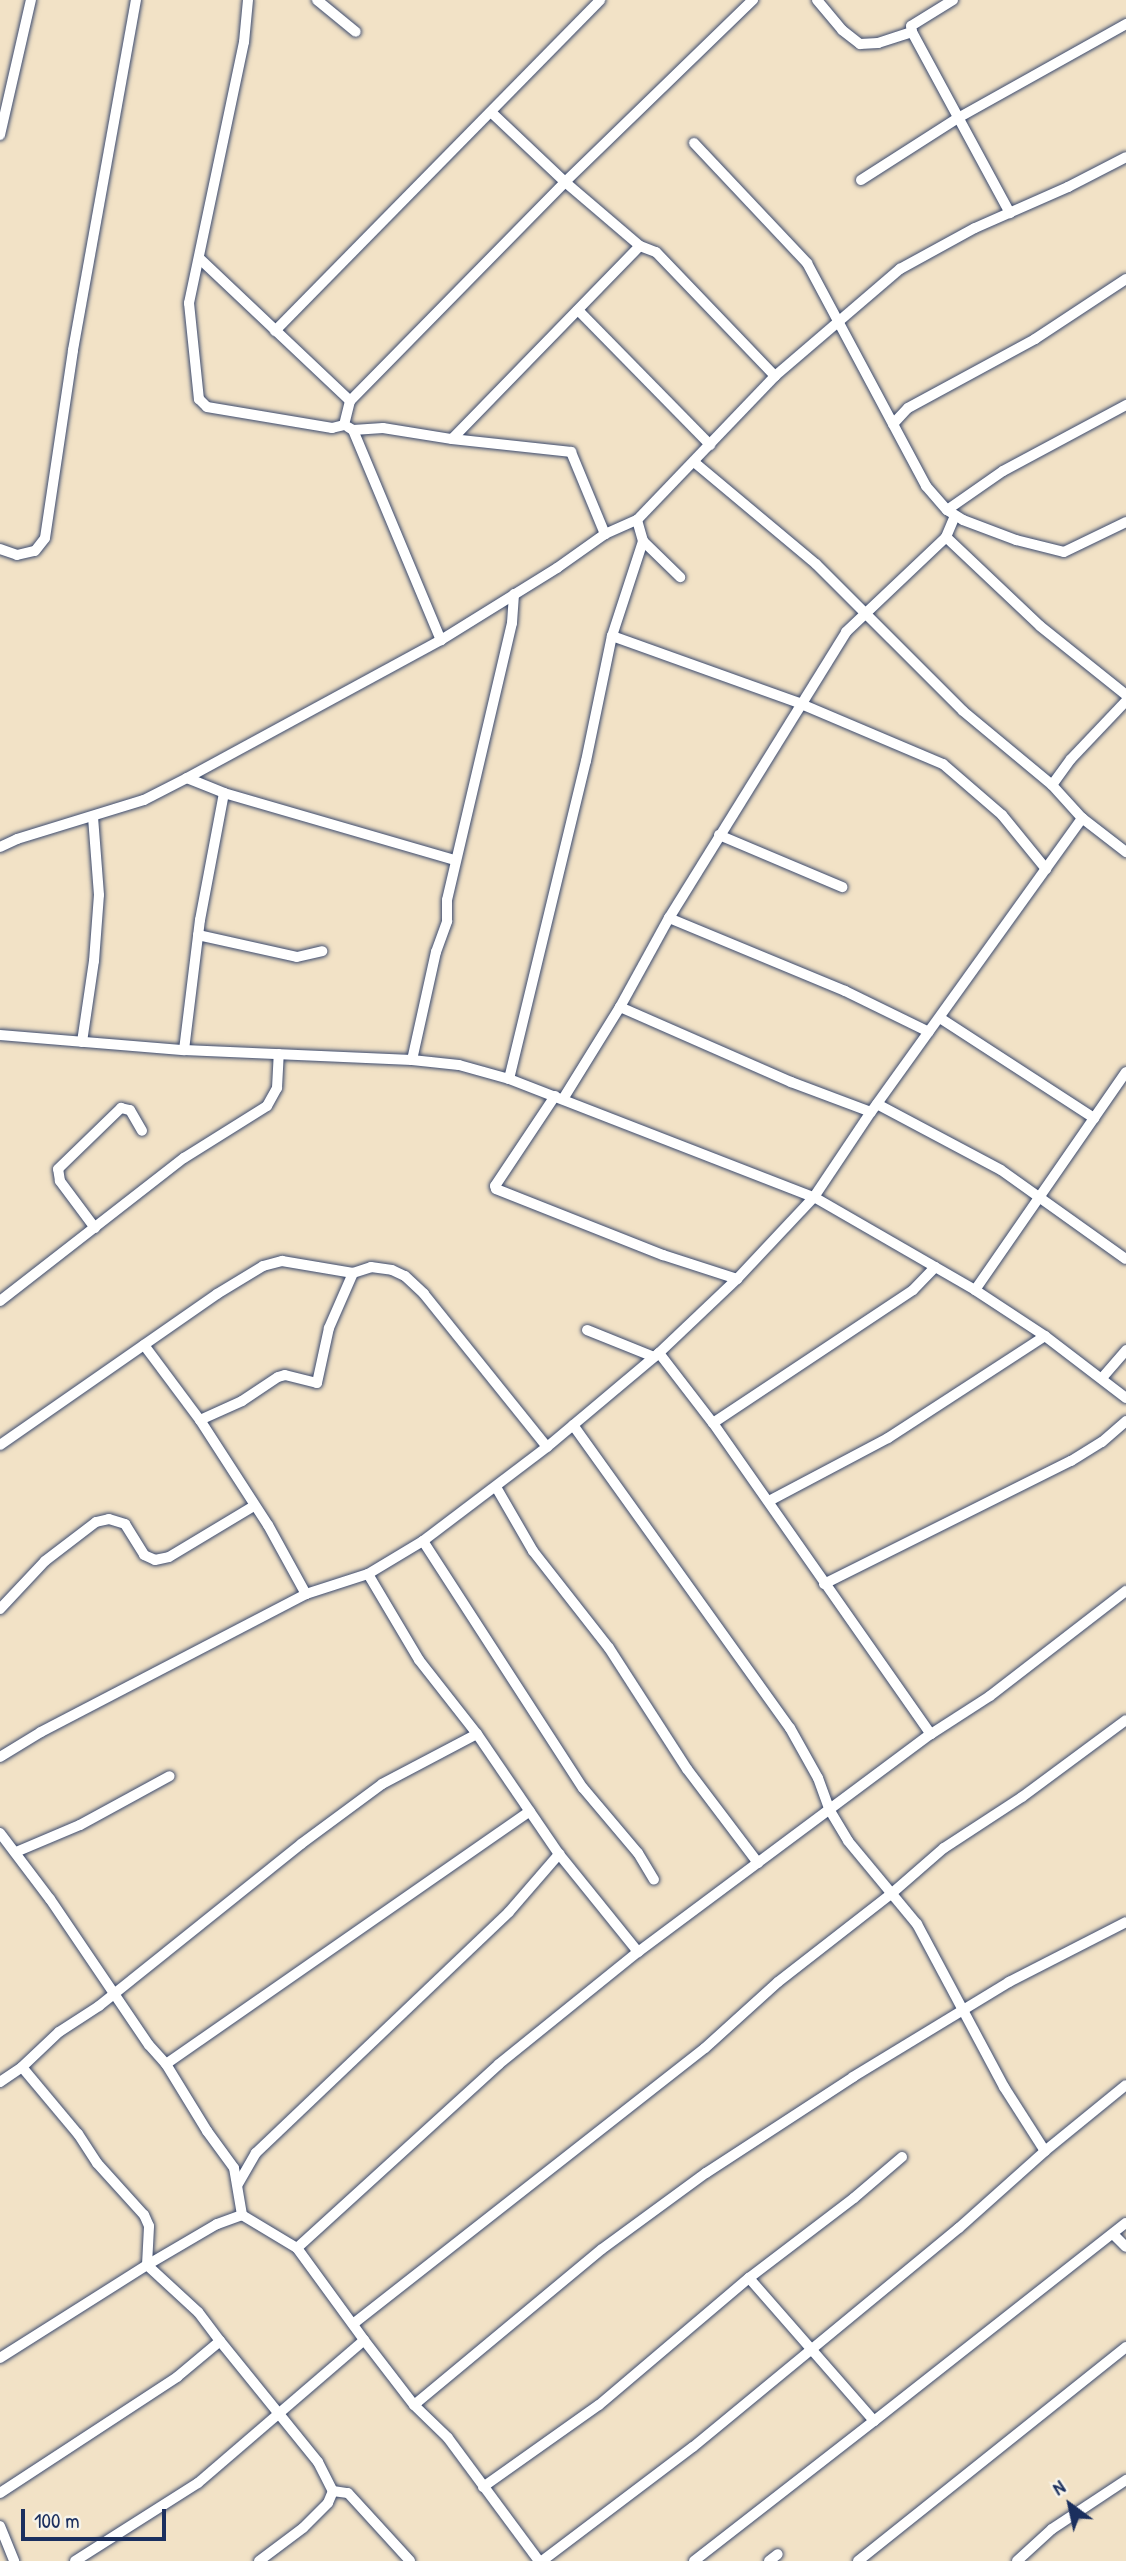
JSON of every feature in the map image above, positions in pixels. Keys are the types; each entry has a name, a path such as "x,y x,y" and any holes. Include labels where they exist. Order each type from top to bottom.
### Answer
{"street":[{"path":"0,135 31,0"},
{"path":"0,550 17,555 35,551 45,538 73,350 136,0"},
{"path":"248,0 244,42 189,303 198,399 207,407 316,427 383,428 452,439 571,452 605,534"},
{"path":"319,0 356,32"},
{"path":"275,331 492,113 600,0"},
{"path":"441,640 349,427 349,401 565,182 753,0"},
{"path":"817,0 842,30 860,44 878,43 912,32"},
{"path":"953,0 911,26 912,32 1010,213"},
{"path":"861,180 958,118 1126,24"},
{"path":"492,113 565,182 640,246 656,252 775,376"},
{"path":"694,143 807,263 839,318 926,486 951,513 1016,540 1064,552 1126,522"},
{"path":"0,847 17,839 144,800 187,778 441,640 605,534 637,520 775,376 839,318 900,269 975,228 1126,157"},
{"path":"452,439 640,246"},
{"path":"199,258 349,401"},
{"path":"893,424 908,408 1035,340 1126,279"},
{"path":"578,310 710,445"},
{"path":"737,1279 663,1255 496,1189 495,1185 620,1007 719,835 799,703 846,632 946,537 951,513 1003,471 1126,405"},
{"path":"694,462 816,564 866,612 904,655 963,711 1052,785 1082,818 1126,852"},
{"path":"637,520 643,541 680,577"},
{"path":"946,537 1040,626 1126,695"},
{"path":"509,1079 586,761 612,636 643,541"},
{"path":"412,1060 436,952 447,921 447,900 455,860 512,623 514,594"},
{"path":"612,636 799,703 943,764 1002,815 1045,869"},
{"path":"1052,785 1071,759 1126,701"},
{"path":"187,778 224,793 455,860"},
{"path":"184,1050 198,935 224,793"},
{"path":"82,1042 94,961 99,895 93,817"},
{"path":"0,1757 41,1732 306,1594 368,1574 424,1541 547,1447 657,1355 737,1279 814,1197 874,1108 1082,818"},
{"path":"719,835 842,887"},
{"path":"669,918 845,991 929,1032"},
{"path":"198,935 297,957 322,951"},
{"path":"620,1007 791,1082 874,1108 1001,1170 1126,1259"},
{"path":"940,1018 1094,1118"},
{"path":"0,1035 184,1050 412,1060 459,1065 509,1079 814,1197 975,1290 1045,1336 1126,1398"},
{"path":"0,1301 184,1158 267,1106 276,1088 279,1054"},
{"path":"975,1290 1126,1072"},
{"path":"95,1228 60,1181 58,1169 121,1108 130,1110 142,1131"},
{"path":"0,1445 263,1266 282,1261 353,1273 371,1268 392,1270 405,1276 424,1294 547,1447"},
{"path":"713,1423 913,1290 934,1267"},
{"path":"200,1420 242,1401 285,1374 317,1382 329,1328 353,1273"},
{"path":"587,1329 657,1355 713,1423 931,1734"},
{"path":"769,1502 888,1438 1045,1336"},
{"path":"144,1345 200,1420 268,1525 306,1594"},
{"path":"1102,1378 1126,1350"},
{"path":"824,1584 1071,1461 1102,1442 1126,1421"},
{"path":"573,1425 790,1728 818,1778 829,1809 848,1841 917,1924 965,2010 1003,2087 1045,2151"},
{"path":"496,1487 533,1551 609,1648 687,1769 758,1863"},
{"path":"0,1609 45,1561 96,1522 109,1519 125,1524 144,1555 155,1560 169,1557 254,1506"},
{"path":"424,1541 567,1765 638,1853 654,1881"},
{"path":"368,1574 419,1660 477,1734 559,1854 638,1952"},
{"path":"297,2248 499,2064 638,1952 931,1734 990,1696 1126,1591"},
{"path":"353,2324 705,2048 778,1982 891,1894 944,1848 1022,1797 1126,1720"},
{"path":"0,2082 22,2067 60,2032 113,1994 301,1844 382,1784 477,1734"},
{"path":"16,1852 80,1825 170,1776"},
{"path":"166,2064 530,1811"},
{"path":"0,1833 16,1852 113,1994 166,2064 202,2123 234,2168 242,2215 297,2248 414,2405 448,2438 540,2561 692,2447 959,2228 1045,2151 1126,2085"},
{"path":"238,2184 256,2153 509,1912 559,1854"},
{"path":"414,2405 602,2249 706,2173 853,2077 1009,1982 1126,1923"},
{"path":"22,2067 78,2134 97,2163 144,2215 149,2226 147,2265"},
{"path":"483,2487 599,2405 749,2278 854,2198 902,2157"},
{"path":"0,2358 147,2265 217,2224 242,2215"},
{"path":"694,2561 1126,2223"},
{"path":"1113,2234 1126,2247"},
{"path":"147,2265 198,2312 318,2462 333,2491 328,2503 303,2528 259,2561"},
{"path":"749,2278 874,2421"},
{"path":"0,2493 177,2377 220,2340"},
{"path":"75,2561 198,2483 364,2340"},
{"path":"858,2561 1126,2347"},
{"path":"1017,2561 1052,2529 1126,2480"},
{"path":"333,2491 348,2493 410,2561"},
{"path":"0,2526 14,2561"},
{"path":"769,2561 778,2554"}]}
